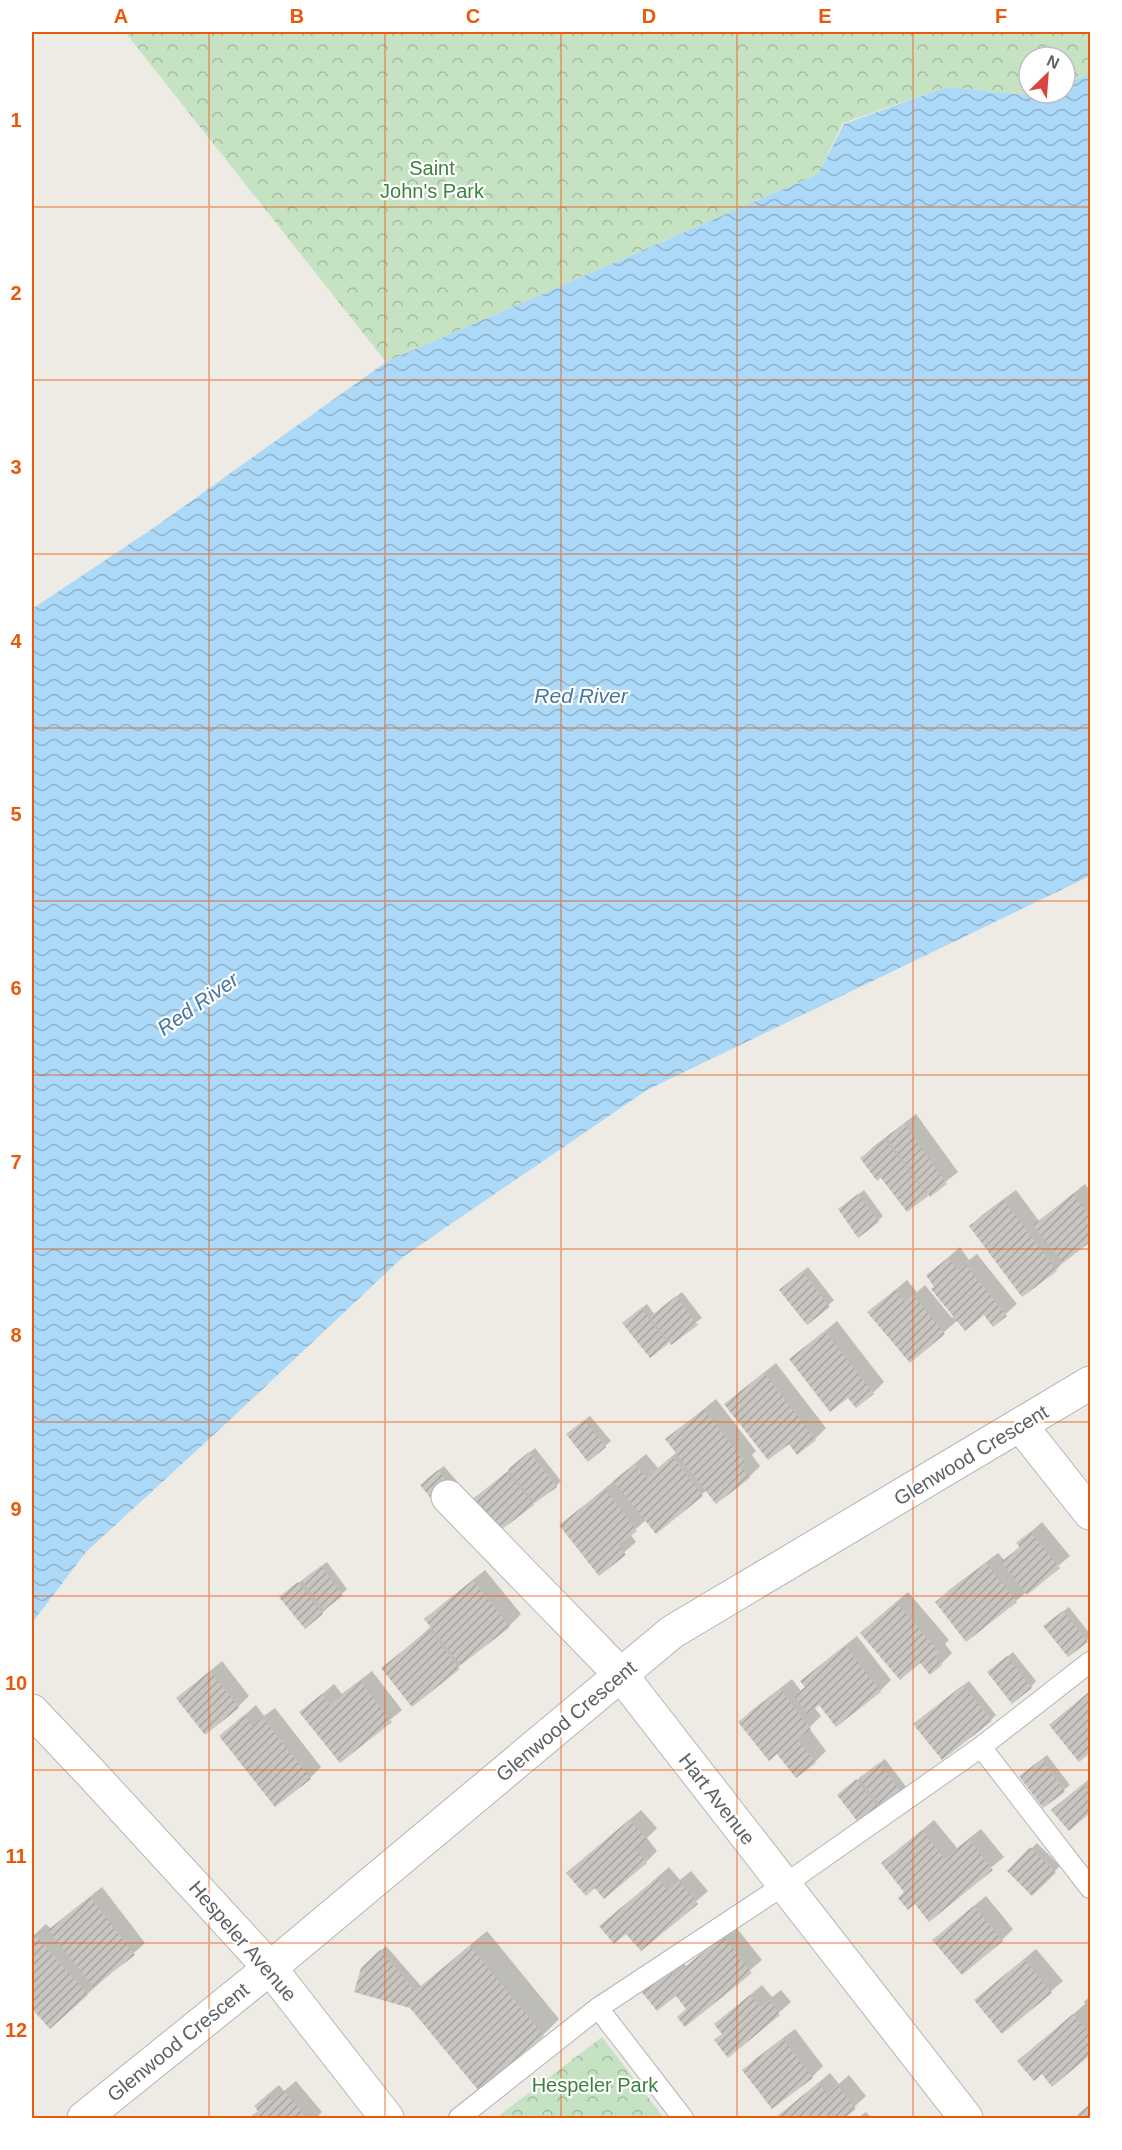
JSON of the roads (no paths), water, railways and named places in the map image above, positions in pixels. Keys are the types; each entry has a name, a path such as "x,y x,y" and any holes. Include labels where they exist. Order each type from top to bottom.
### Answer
{"street":[{"name":"Glenwood Crescent","path":"84,2118 270,1968 672,1632 1090,1383"},
{"path":"1021,1426 1090,1513"},
{"name":"Hart Avenue","path":"448,1497 621,1675 966,2118"},
{"name":"Hespeler Avenue","path":"32,1711 270,1968 387,2118"}],"lane":[{"path":"459,2118 598,2008 784,1885 981,1747 1090,1662"},
{"path":"981,1747 1090,1888"},
{"path":"598,2008 683,2118"}],"water":[{"name":"Red River","path":"1090,74 1090,876 647,1090 404,1256 86,1552 32,1623 32,609 155,527 386,362 818,174 844,124 946,87 1017,94 1017,105 1077,105 1077,79"}],"park label":[{"name":"Saint John's Park","path":"432,180"},
{"name":"Hespeler Park","path":"595,2085"}]}
